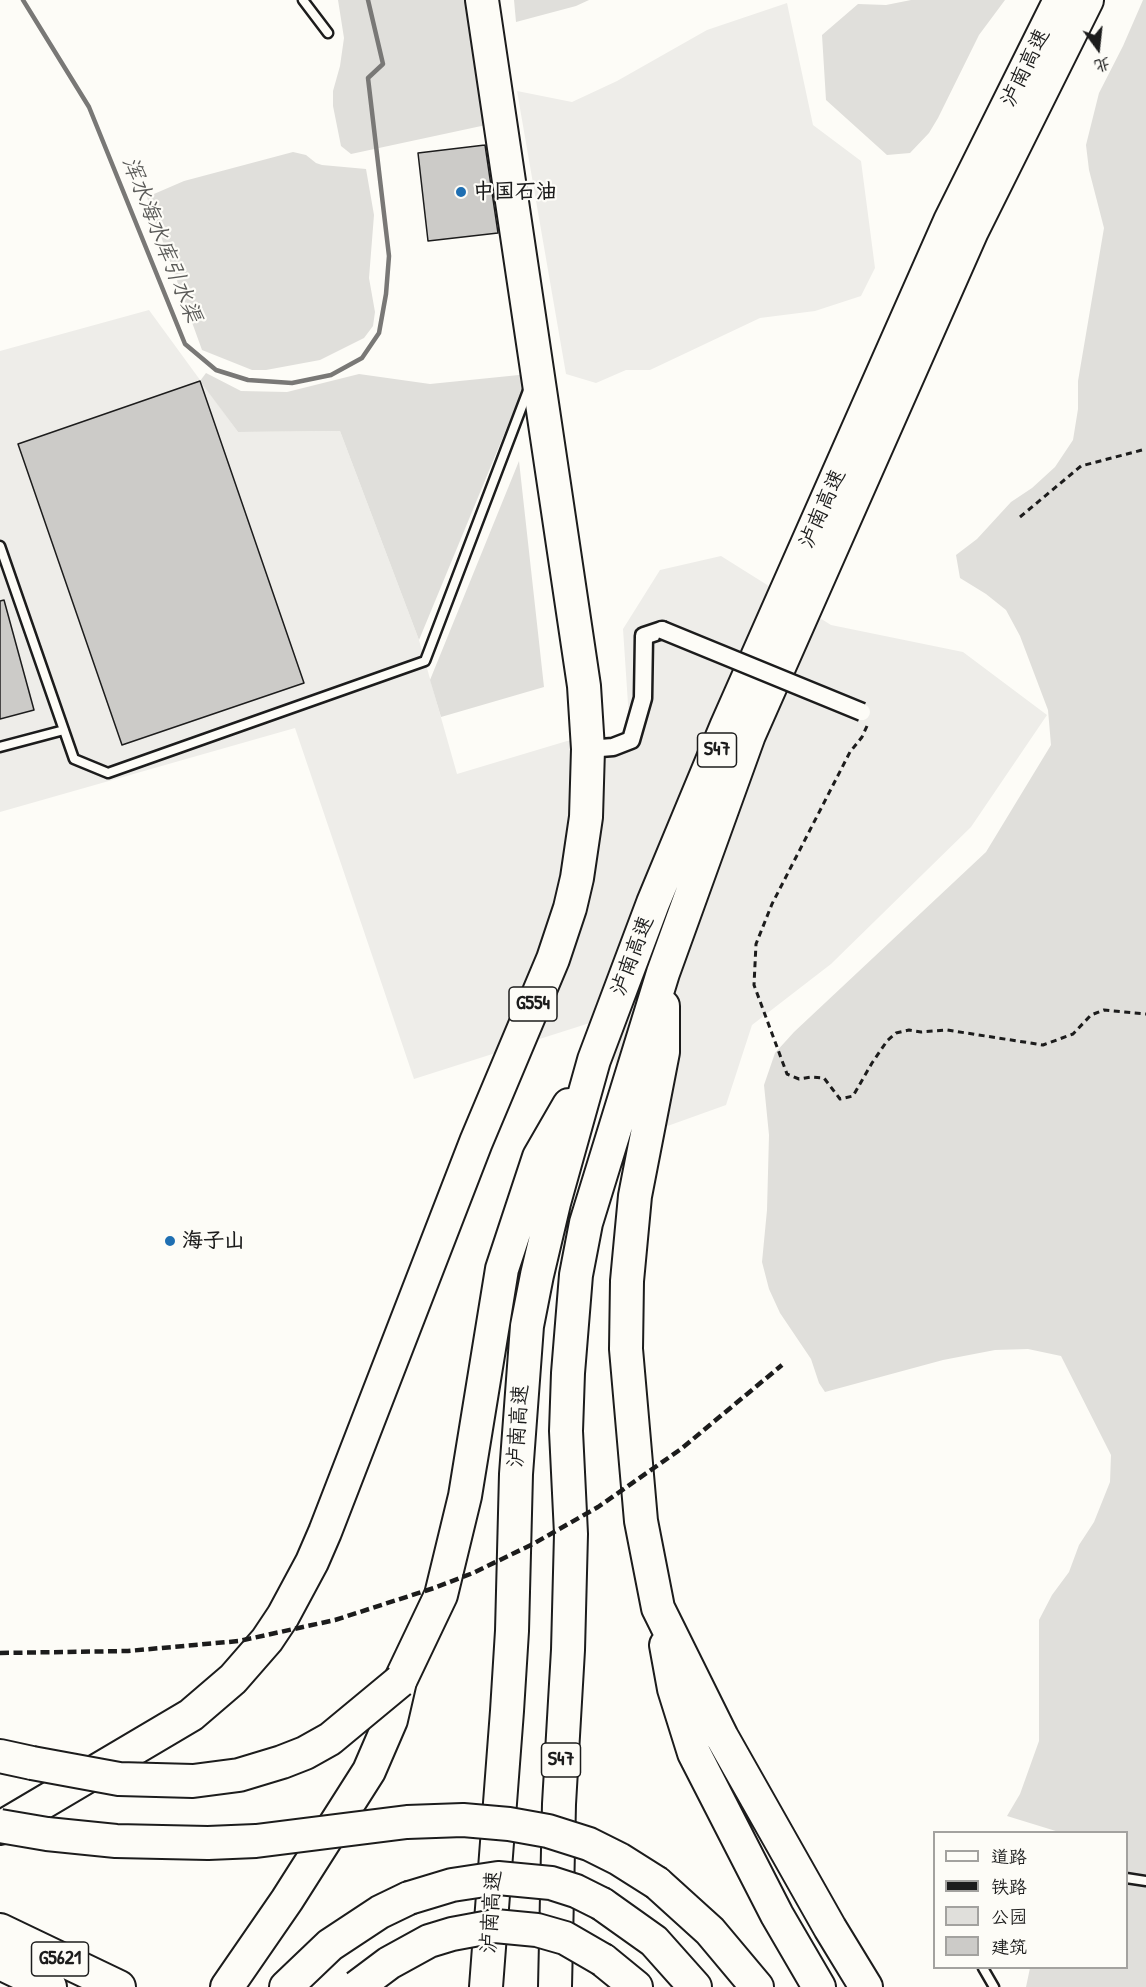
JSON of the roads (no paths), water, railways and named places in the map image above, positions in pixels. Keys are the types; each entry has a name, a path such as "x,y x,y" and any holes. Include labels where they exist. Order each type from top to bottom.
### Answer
{"highway":[{"name":"G554","path":"0,1827 170,1728 210,1700 248,1663 267,1640 297,1592 330,1521 476,1142 564,928 577,878 588,788 584,686 482,0"},
{"name":"泸南高速","path":"486,1987 507,1711 516,1474 527,1326 554,1203 594,1060 653,903 732,714 950,220 1060,0"},
{"name":"泸南高速","path":"555,1987 559,1804 568,1650 571,1534 566,1431 568,1373 576,1275 586,1223 663,973 759,713 972,231 1087,0"},
{"path":"663,973 663,1052 635,1196 627,1281 626,1337 641,1521 674,1689 694,1754 777,1915 819,1987"},
{"path":"227,1987 287,1900 369,1771 391,1720 400,1682 441,1594 465,1496 502,1269 539,1157 594,1060"},
{"path":"658,1608 737,1764 866,1987"},
{"path":"0,1756 129,1780 194,1781 239,1775 282,1762 330,1740 400,1682"},
{"path":"0,1827 116,1841 208,1843 256,1840 407,1822 464,1820 509,1824 548,1831 589,1844 619,1859 657,1883 710,1931 757,1987"},
{"path":"286,1987 330,1945 359,1925 409,1898 434,1889 486,1879 524,1879 551,1883 576,1891 602,1904 654,1941 694,1987"},
{"path":"357,1987 389,1963 429,1941 495,1926 537,1930 573,1942 603,1960 636,1987"},
{"name":"G5621","path":"0,1930 119,1987"},
{"name":"G5621","path":"0,1963 50,1987"}],"street":[{"path":"588,750 613,747 631,740 643,698 644,636 662,630 862,712"}],"lane":[{"path":"303,0 328,33"},
{"path":"0,546 74,759 108,773 425,661 536,368"},
{"path":"0,747 64,730"},
{"path":"1128,1878 1146,1881"},
{"path":"984,1969 994,1987"}],"waterway":[{"name":"浑水海水库引水渠","path":"23,0 89,107 185,344 216,370 248,380 292,383 331,375 362,358 379,333 386,294 389,256 368,78 383,64 368,0"}],"railway":[{"path":"0,1653 128,1651 239,1641 335,1620 434,1588 473,1573 533,1544 598,1507 681,1449 782,1365"}],"place":[{"name":"中国石油","path":"461,192"},
{"name":"海子山","path":"170,1241"}]}
